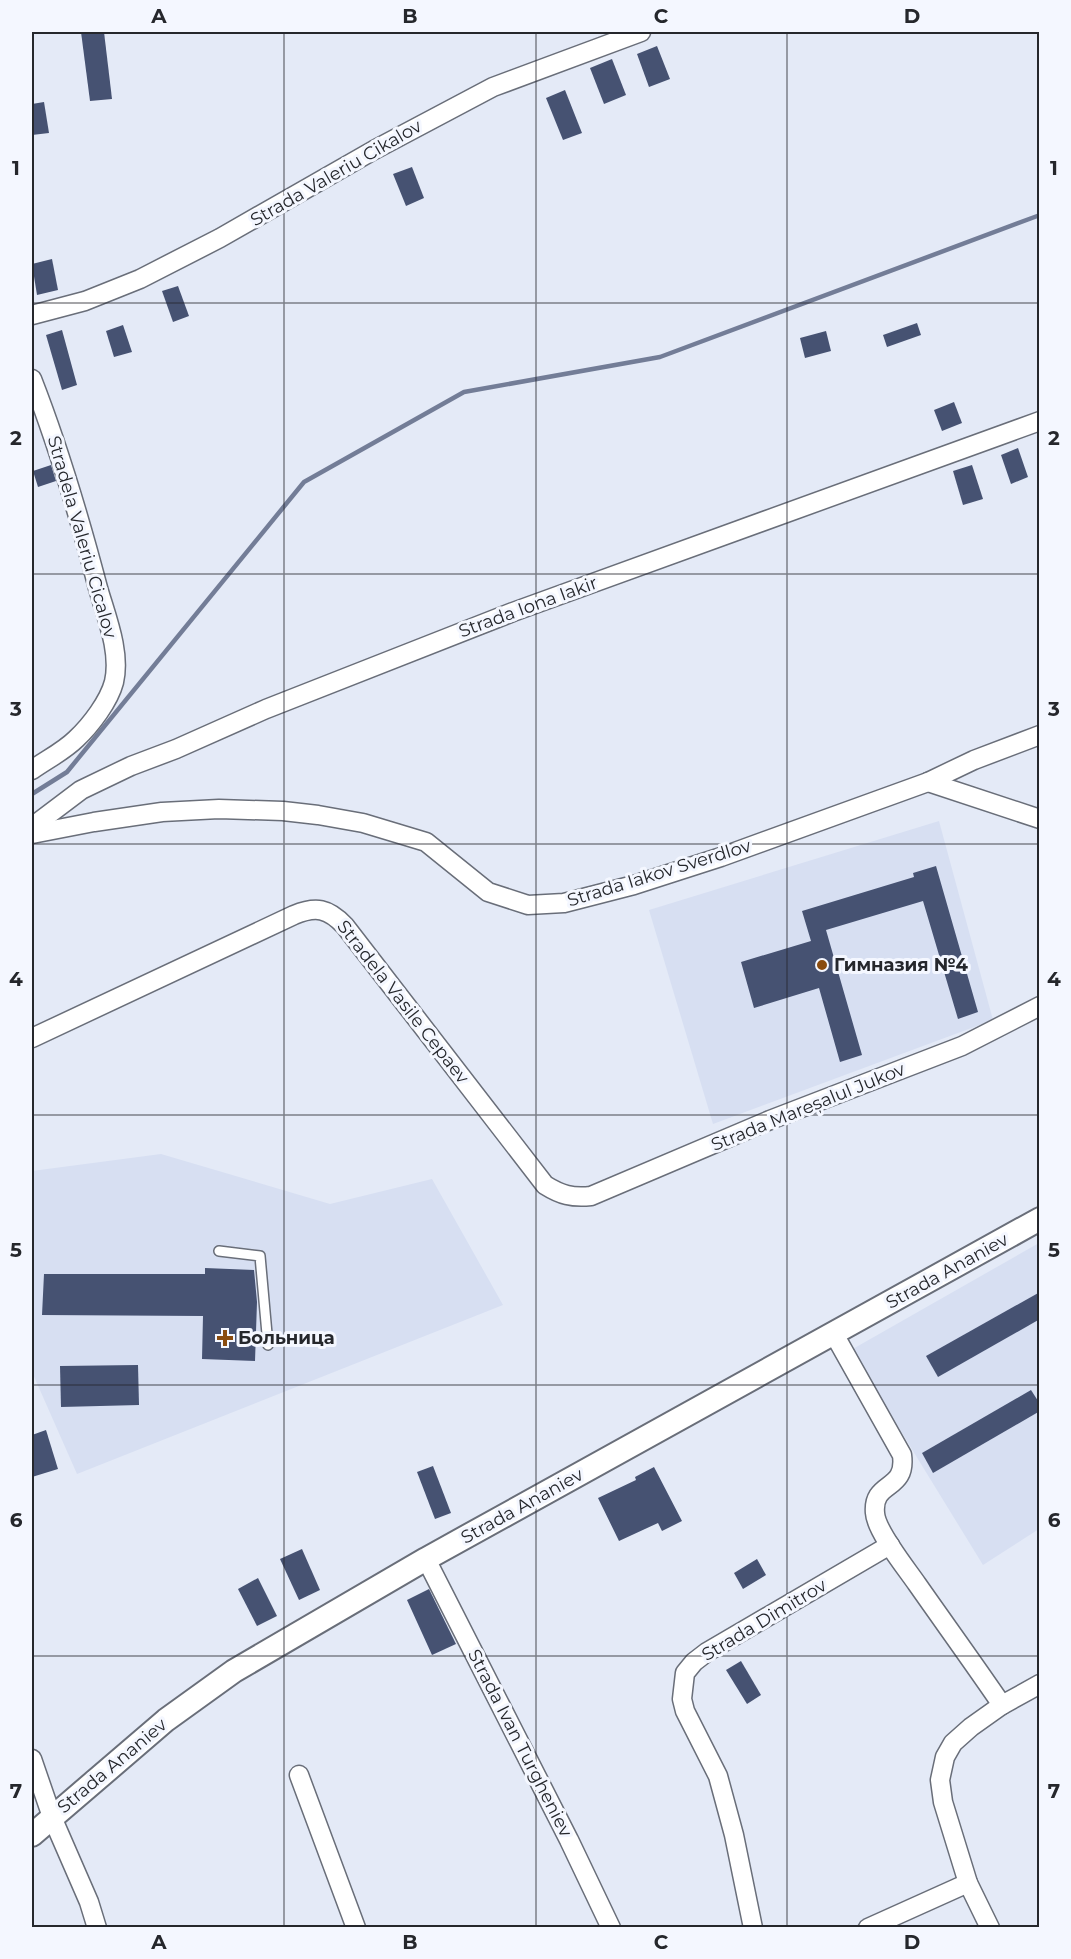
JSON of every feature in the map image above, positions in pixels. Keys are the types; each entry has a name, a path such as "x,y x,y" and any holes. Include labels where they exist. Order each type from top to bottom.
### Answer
{"street":[{"name":"Strada Valeriu Cikalov","path":"32,315 85,301 140,279 220,238 374,150 493,87 640,32"},
{"name":"Stradela Valeriu Cicalov","path":"32,379 73,492 111,636 116,664 114,682 107,698 76,740 32,770"},
{"name":"Strada Iona Iakir","path":"32,827 81,790 288,700 513,612 1040,421"},
{"name":"Strada Iakov Sverdlov","path":"32,834 94,822 162,813 219,809 283,811 318,815 363,823 426,842 488,892 528,905 564,903 634,885 700,864 928,782 974,760 1040,735"},
{"path":"928,782 1040,819"},
{"name":"Stradela Vasile Cepaev","path":"32,1038 307,909 323,909 336,916 345,926 544,1185 559,1194 573,1198"},
{"name":"Strada Mareșalul Jukov","path":"573,1198 591,1196 770,1120 962,1046 1040,1006"},
{"name":"Strada Ananiev","path":"32,1835 166,1720 244,1665 426,1559 1040,1219"},
{"path":"834,1334 902,1455 904,1467 899,1479 887,1486 875,1503 875,1515 890,1545 1002,1705"},
{"name":"Strada Dimitrov","path":"753,1928 734,1835 717,1776 685,1711 682,1699 686,1673 694,1662 708,1652 890,1545"},
{"name":"Strada Ivan Turgheniev","path":"426,1559 564,1830 611,1928"},
{"path":"990,1928 968,1883 943,1803 940,1780 945,1757 953,1743 971,1726 1002,1705 1040,1684"},
{"path":"32,1759 52,1817 98,1928"},
{"path":"299,1775 356,1928"},
{"path":"868,1928 968,1883"}],"lane":[{"path":"219,1251 260,1256 268,1345"}],"shaded area":[{"name":"Гимназия №4","path":"939,821 993,1020 713,1124 649,910"},
{"name":"Больница","path":"161,1154 330,1204 432,1179 503,1305 77,1474 32,1372 32,1171"},
{"path":"1039,1243 1039,1529 983,1565 851,1350"}],"building":[{"path":"81,32 104,32 112,99 90,101"},
{"path":"657,46 670,79 649,87 637,54"},
{"path":"612,59 626,95 604,104 590,68"},
{"path":"565,90 582,133 563,140 546,98"},
{"path":"44,102 49,133 32,135 32,104"},
{"path":"412,167 424,198 406,206 393,174"},
{"path":"52,259 58,290 37,295 32,264"},
{"path":"178,286 189,316 173,322 162,291"},
{"path":"917,323 921,335 887,347 883,335"},
{"path":"123,325 132,352 114,357 106,331"},
{"path":"62,330 77,385 62,390 46,335"},
{"path":"826,331 831,351 805,358 800,338"},
{"path":"954,402 962,423 942,431 934,410"},
{"path":"1018,448 1028,477 1011,484 1001,455"},
{"path":"51,465 56,481 38,487 33,471"},
{"path":"972,465 983,499 963,505 953,471"},
{"path":"936,866 978,1012 958,1019 923,901 826,930 862,1055 840,1062 819,988 754,1008 741,962 811,941 802,911 914,877 913,873"},
{"path":"205,1268 254,1270 257,1302 255,1361 202,1359 203,1316 42,1315 44,1274 205,1274"},
{"path":"1040,1292 1040,1319 938,1377 926,1356"},
{"path":"138,1365 139,1405 61,1407 60,1366"},
{"path":"1031,1390 1040,1404 1040,1411 933,1473 922,1453"},
{"path":"46,1430 58,1469 32,1477 32,1435"},
{"path":"433,1466 451,1513 435,1519 417,1472"},
{"path":"654,1467 682,1521 662,1531 658,1523 619,1541 598,1498 636,1480 635,1477"},
{"path":"302,1549 320,1590 299,1600 280,1559"},
{"path":"757,1559 766,1575 743,1589 734,1573"},
{"path":"258,1578 277,1616 257,1626 238,1589"},
{"path":"429,1589 456,1644 432,1655 407,1600"},
{"path":"741,1661 761,1695 747,1704 726,1670"}],"waterway":[{"path":"32,794 67,772 304,482 464,392 660,357 1040,215"}],"place":[{"name":"Гимназия №4","path":"822,965"},
{"name":"Больница","path":"225,1338"}]}
